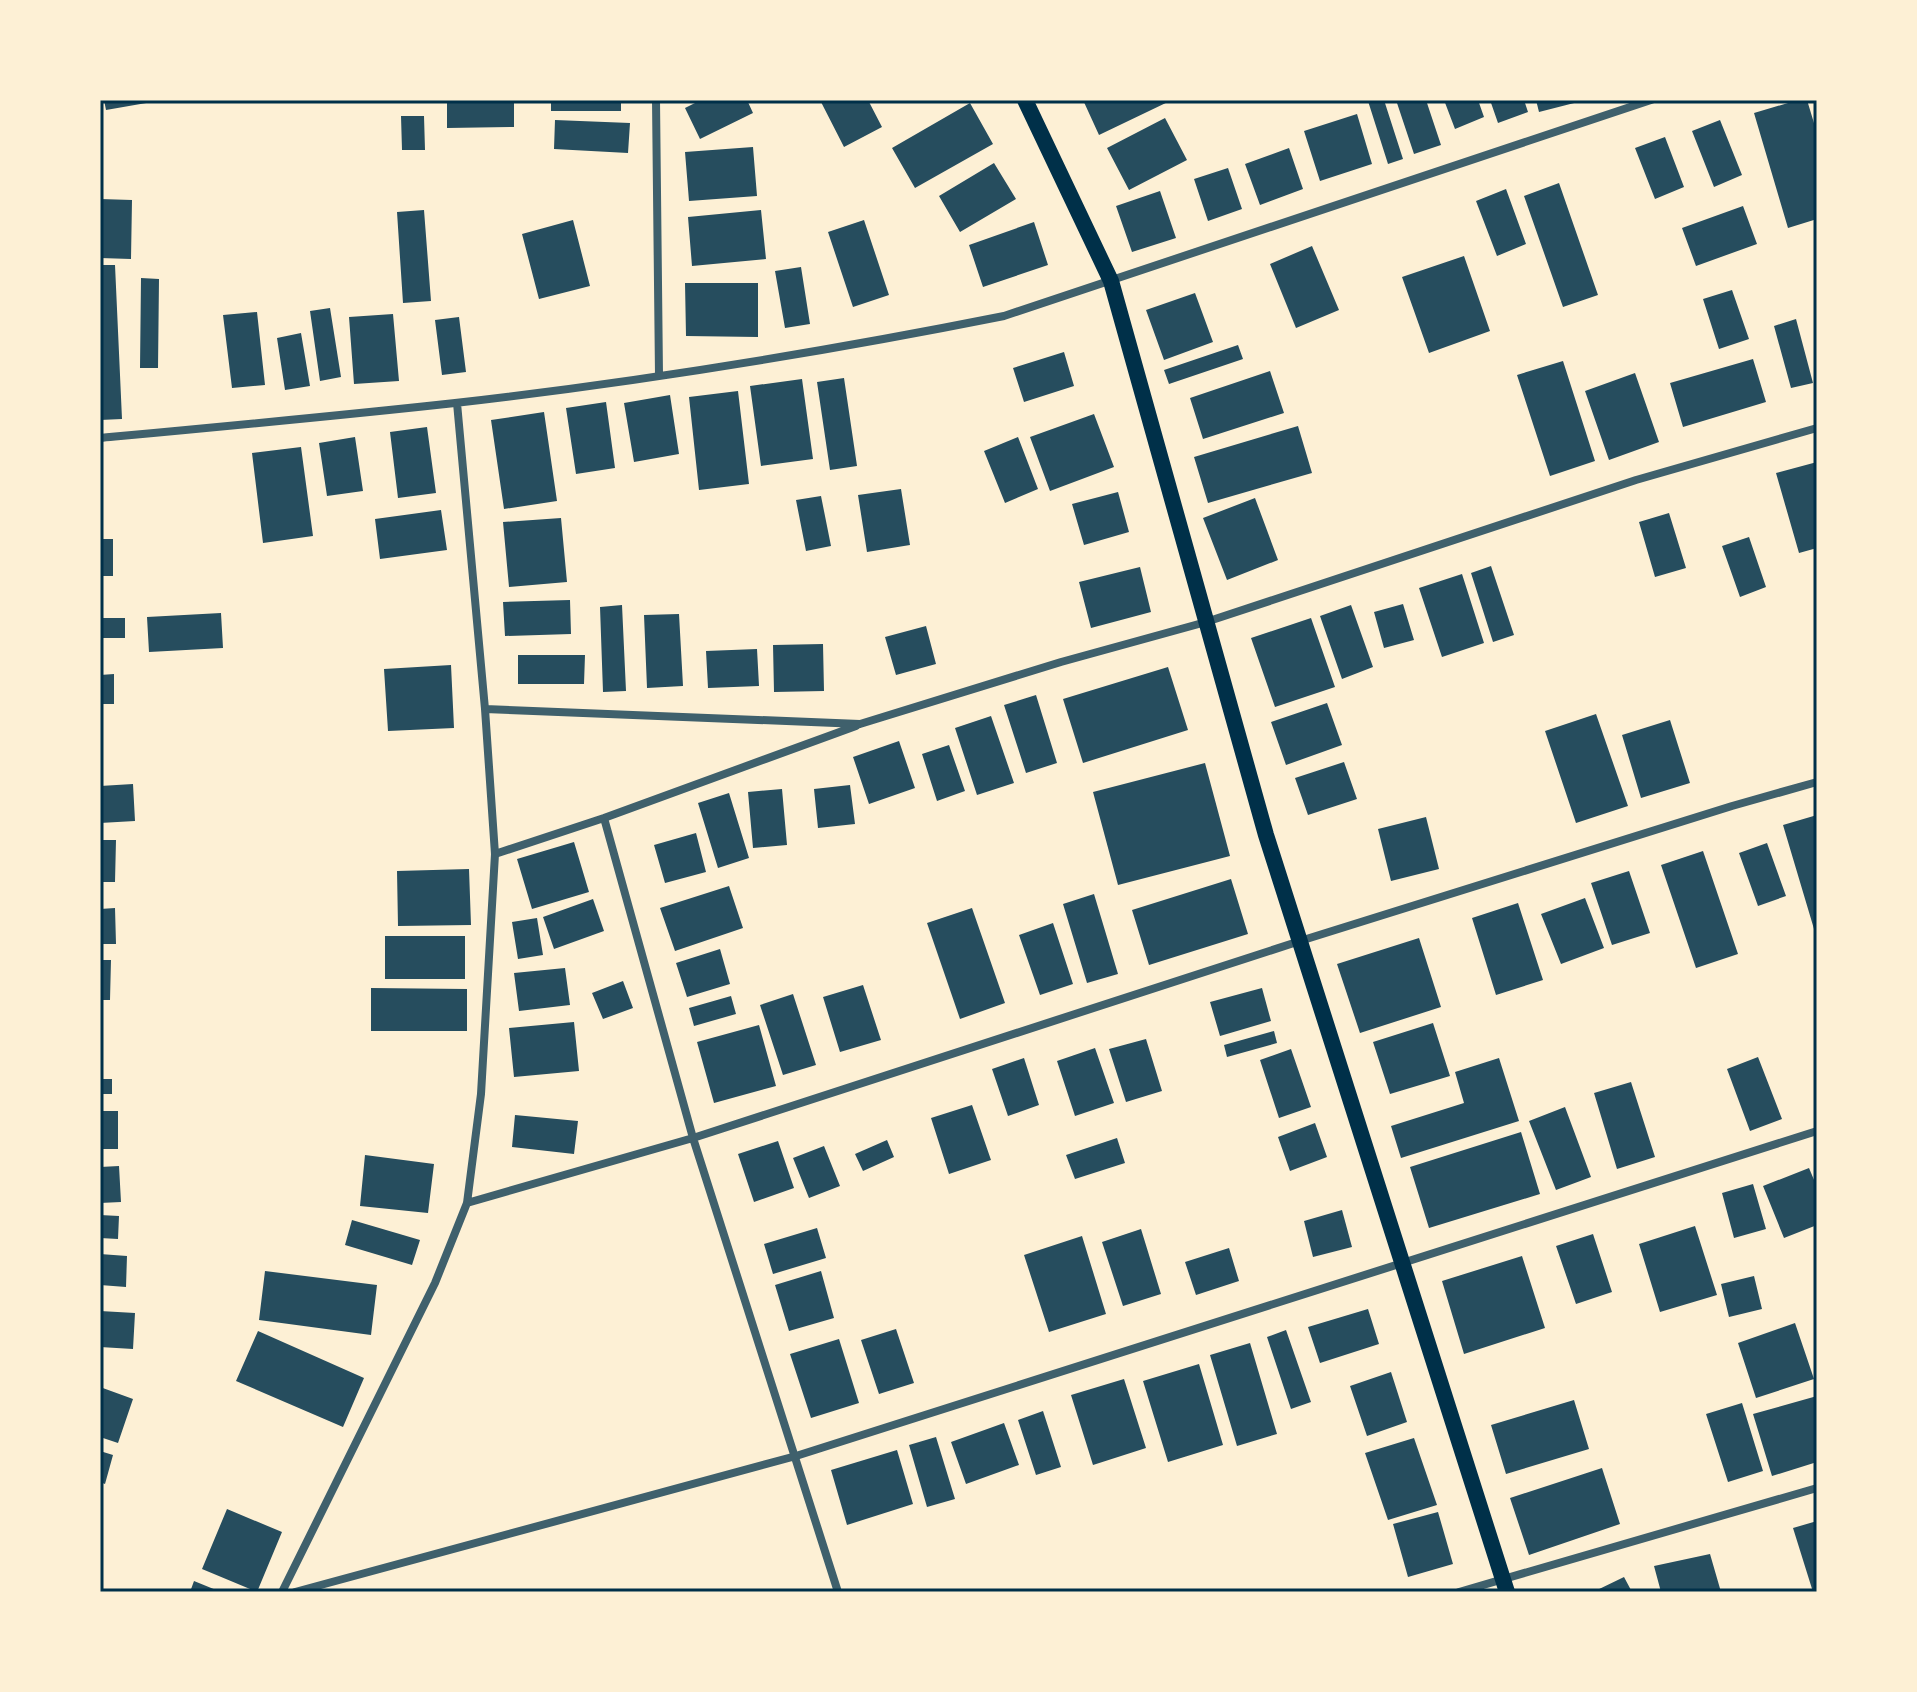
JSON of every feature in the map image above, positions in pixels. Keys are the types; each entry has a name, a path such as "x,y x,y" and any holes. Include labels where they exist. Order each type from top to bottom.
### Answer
{"main road":[{"path":"1025,100 1111,281 1266,835 1505,1585"}],"street":[{"path":"656,100 659,375"},
{"path":"100,438 457,403 886,339 1004,316 1651,100"},
{"path":"282,1592 435,1283 467,1203 481,1094 495,854 457,403"},
{"path":"495,854 604,818 860,724 1061,662 1206,622 1636,480 1817,428"},
{"path":"485,709 860,724"},
{"path":"467,1203 693,1138 1300,941 1817,782"},
{"path":"604,818 693,1138 838,1592"},
{"path":"295,1592 796,1456 1817,1131"},
{"path":"1459,1592 1505,1585 1817,1488"}],"building":[{"path":"104,100 152,100 152,102 106,110"},
{"path":"447,100 514,100 514,127 447,128"},
{"path":"551,100 621,100 621,111 551,111"},
{"path":"701,100 747,100 753,113 700,139 685,108"},
{"path":"868,100 882,127 844,147 821,102"},
{"path":"1083,100 1172,100 1099,135"},
{"path":"1384,100 1403,159 1388,164 1368,101"},
{"path":"1396,100 1426,100 1441,145 1414,154"},
{"path":"1444,100 1478,100 1484,117 1455,129"},
{"path":"1490,100 1524,100 1528,112 1498,123"},
{"path":"1536,100 1581,100 1582,101 1539,112"},
{"path":"1807,100 1817,133 1817,219 1788,228 1754,113"},
{"path":"970,103 993,144 915,188 892,148"},
{"path":"1357,114 1372,164 1320,181 1304,131"},
{"path":"401,116 424,116 425,150 402,150"},
{"path":"1165,118 1187,160 1129,190 1107,148"},
{"path":"555,120 630,123 628,153 554,149"},
{"path":"1720,120 1742,175 1714,187 1692,131"},
{"path":"1665,137 1684,187 1655,199 1635,148"},
{"path":"753,147 757,196 689,201 685,152"},
{"path":"1289,148 1303,189 1260,205 1245,164"},
{"path":"994,163 1016,199 960,232 939,196"},
{"path":"1228,168 1242,209 1208,221 1194,179"},
{"path":"1559,183 1598,295 1563,307 1524,196"},
{"path":"1506,189 1526,244 1497,256 1476,201"},
{"path":"1160,191 1176,238 1132,252 1116,206"},
{"path":"100,199 132,200 131,259 100,258"},
{"path":"1743,206 1757,244 1696,266 1682,228"},
{"path":"424,210 431,301 403,303 397,212"},
{"path":"761,210 766,259 692,266 688,217"},
{"path":"573,220 590,286 539,299 522,234"},
{"path":"864,220 889,295 853,307 828,232"},
{"path":"1034,222 1048,265 983,287 969,245"},
{"path":"1312,246 1339,310 1296,328 1270,264"},
{"path":"1464,256 1490,331 1429,353 1402,277"},
{"path":"100,265 115,265 122,419 100,420"},
{"path":"801,267 810,324 785,328 775,271"},
{"path":"141,278 159,279 158,368 140,368"},
{"path":"685,283 758,283 758,337 686,336"},
{"path":"1732,290 1749,339 1719,349 1703,299"},
{"path":"1195,293 1213,342 1164,360 1146,310"},
{"path":"330,308 341,377 320,381 310,311"},
{"path":"257,312 265,385 232,388 223,315"},
{"path":"393,314 399,381 354,384 349,317"},
{"path":"459,317 466,372 442,375 435,320"},
{"path":"1796,319 1813,383 1791,388 1774,326"},
{"path":"301,333 310,386 285,390 277,338"},
{"path":"1238,345 1243,359 1169,384 1164,370"},
{"path":"1064,352 1074,386 1024,402 1013,368"},
{"path":"1753,359 1766,402 1683,427 1670,383"},
{"path":"1563,361 1595,461 1550,476 1517,375"},
{"path":"1270,371 1284,413 1203,439 1190,398"},
{"path":"1635,373 1659,442 1609,460 1585,391"},
{"path":"844,378 857,466 830,470 817,382"},
{"path":"802,379 813,459 761,466 750,386"},
{"path":"738,391 749,484 699,490 689,397"},
{"path":"670,395 679,454 634,462 624,403"},
{"path":"606,402 615,468 576,474 566,408"},
{"path":"544,412 557,501 504,509 491,420"},
{"path":"1094,414 1114,467 1050,491 1030,437"},
{"path":"1298,426 1312,473 1208,503 1194,457"},
{"path":"427,427 436,493 398,498 390,432"},
{"path":"355,437 363,491 327,496 319,443"},
{"path":"1018,437 1038,489 1005,503 984,451"},
{"path":"301,447 313,536 263,543 252,453"},
{"path":"1817,462 1817,548 1799,553 1776,473"},
{"path":"901,489 910,545 867,552 858,495"},
{"path":"1118,492 1129,532 1084,545 1072,504"},
{"path":"821,496 831,546 806,551 796,500"},
{"path":"1255,498 1278,560 1227,580 1203,518"},
{"path":"441,510 447,550 380,559 375,519"},
{"path":"1669,513 1686,568 1655,577 1639,522"},
{"path":"561,518 567,582 509,587 503,522"},
{"path":"1749,537 1766,587 1740,597 1722,546"},
{"path":"100,539 113,539 113,576 100,576"},
{"path":"1491,566 1514,635 1493,642 1471,573"},
{"path":"1140,567 1151,612 1091,628 1079,582"},
{"path":"1462,574 1484,643 1442,657 1419,588"},
{"path":"570,600 571,634 505,636 503,602"},
{"path":"1403,604 1414,640 1384,648 1374,612"},
{"path":"622,605 626,691 603,692 600,607"},
{"path":"1351,605 1373,667 1342,679 1320,616"},
{"path":"221,613 223,648 149,652 147,617"},
{"path":"679,614 683,686 647,688 644,615"},
{"path":"100,618 125,618 125,638 100,638"},
{"path":"1311,618 1335,687 1275,707 1251,638"},
{"path":"926,626 936,664 896,675 885,637"},
{"path":"823,644 824,691 774,692 773,645"},
{"path":"757,649 759,686 708,688 706,651"},
{"path":"518,655 585,655 584,684 518,684"},
{"path":"451,665 454,728 388,731 384,669"},
{"path":"1168,667 1188,730 1083,763 1063,699"},
{"path":"114,674 114,704 100,704 100,675"},
{"path":"1036,695 1057,763 1026,773 1004,705"},
{"path":"1327,703 1342,745 1286,765 1271,722"},
{"path":"1596,714 1628,806 1576,823 1545,731"},
{"path":"991,716 1014,783 977,795 955,728"},
{"path":"1670,720 1690,783 1641,798 1622,735"},
{"path":"899,741 915,788 869,804 853,757"},
{"path":"949,745 965,791 937,801 922,754"},
{"path":"1344,762 1357,799 1308,815 1295,778"},
{"path":"1205,763 1230,856 1118,885 1093,792"},
{"path":"133,784 135,821 100,823 100,786"},
{"path":"850,785 855,824 818,828 814,789"},
{"path":"782,789 787,845 753,848 748,792"},
{"path":"729,793 749,858 718,868 698,803"},
{"path":"1817,815 1817,928 1814,929 1783,825"},
{"path":"1426,817 1439,869 1391,881 1378,829"},
{"path":"696,833 706,872 665,883 654,845"},
{"path":"100,840 116,840 115,882 100,882"},
{"path":"574,842 589,892 532,909 517,859"},
{"path":"1767,843 1786,896 1758,906 1739,853"},
{"path":"1703,851 1738,954 1696,968 1661,865"},
{"path":"469,869 471,925 398,926 397,871"},
{"path":"1629,871 1650,933 1612,945 1591,883"},
{"path":"1231,879 1248,934 1149,965 1132,910"},
{"path":"729,886 743,928 675,951 660,908"},
{"path":"1094,894 1118,974 1087,983 1063,904"},
{"path":"1585,898 1604,948 1561,964 1541,914"},
{"path":"593,899 604,931 554,949 543,917"},
{"path":"1518,903 1543,980 1496,995 1472,918"},
{"path":"115,908 116,944 100,944 100,909"},
{"path":"972,908 1005,1003 960,1019 927,923"},
{"path":"537,918 543,955 518,959 512,922"},
{"path":"1053,923 1073,984 1040,995 1019,935"},
{"path":"385,936 465,936 465,979 385,979"},
{"path":"1419,938 1441,1007 1360,1033 1337,964"},
{"path":"720,949 730,984 687,997 676,963"},
{"path":"100,960 111,960 110,1000 100,1000"},
{"path":"565,968 570,1005 519,1011 514,973"},
{"path":"623,981 633,1008 603,1019 592,993"},
{"path":"863,985 881,1040 840,1052 823,997"},
{"path":"371,988 467,989 467,1031 371,1031"},
{"path":"1262,988 1271,1021 1220,1036 1210,1002"},
{"path":"793,994 816,1065 783,1075 760,1005"},
{"path":"731,996 736,1014 694,1026 689,1008"},
{"path":"574,1022 579,1071 514,1077 509,1028"},
{"path":"1433,1023 1450,1076 1390,1094 1373,1042"},
{"path":"759,1025 776,1086 714,1103 697,1042"},
{"path":"1274,1031 1277,1043 1227,1057 1224,1045"},
{"path":"1146,1039 1162,1091 1126,1102 1109,1049"},
{"path":"1095,1048 1114,1103 1075,1116 1057,1061"},
{"path":"1291,1049 1311,1107 1279,1118 1260,1060"},
{"path":"1758,1057 1782,1119 1750,1131 1727,1069"},
{"path":"1024,1058 1039,1105 1008,1116 992,1069"},
{"path":"1499,1058 1519,1121 1401,1158 1391,1126 1464,1103 1455,1072"},
{"path":"100,1079 112,1079 112,1094 100,1094"},
{"path":"1631,1082 1655,1157 1617,1169 1594,1093"},
{"path":"972,1105 991,1160 949,1174 931,1118"},
{"path":"1565,1107 1591,1177 1556,1190 1529,1121"},
{"path":"100,1111 118,1111 118,1149 100,1149"},
{"path":"515,1115 578,1121 574,1154 512,1147"},
{"path":"1315,1123 1327,1157 1290,1171 1278,1137"},
{"path":"1521,1132 1540,1194 1429,1228 1410,1167"},
{"path":"1117,1138 1125,1163 1075,1179 1066,1155"},
{"path":"887,1140 894,1157 863,1171 855,1154"},
{"path":"778,1141 794,1188 754,1202 738,1154"},
{"path":"824,1146 840,1186 809,1198 793,1158"},
{"path":"365,1155 434,1164 428,1213 360,1206"},
{"path":"119,1166 121,1202 100,1203 100,1167"},
{"path":"1809,1168 1817,1187 1817,1225 1784,1238 1763,1186"},
{"path":"1753,1184 1766,1229 1734,1238 1722,1193"},
{"path":"1342,1210 1352,1247 1313,1257 1304,1221"},
{"path":"100,1215 119,1216 118,1239 100,1238"},
{"path":"352,1220 420,1240 412,1265 345,1245"},
{"path":"1695,1226 1717,1295 1660,1312 1639,1244"},
{"path":"817,1228 826,1258 773,1274 764,1244"},
{"path":"1141,1229 1161,1294 1123,1306 1102,1242"},
{"path":"1593,1234 1612,1292 1576,1304 1556,1246"},
{"path":"1082,1236 1106,1314 1049,1332 1024,1255"},
{"path":"1229,1248 1239,1281 1196,1295 1185,1262"},
{"path":"100,1254 127,1256 126,1287 100,1285"},
{"path":"1522,1256 1545,1328 1464,1354 1442,1281"},
{"path":"265,1271 377,1285 371,1335 259,1320"},
{"path":"821,1271 834,1318 789,1331 775,1285"},
{"path":"1754,1276 1762,1309 1729,1317 1721,1284"},
{"path":"1368,1309 1379,1344 1320,1363 1308,1327"},
{"path":"100,1311 135,1313 133,1349 100,1347"},
{"path":"1795,1323 1814,1379 1756,1398 1738,1343"},
{"path":"896,1329 914,1383 879,1394 861,1340"},
{"path":"1286,1330 1311,1402 1291,1409 1267,1337"},
{"path":"258,1331 364,1378 343,1427 236,1381"},
{"path":"839,1339 859,1403 811,1418 790,1354"},
{"path":"1250,1343 1277,1434 1237,1446 1210,1355"},
{"path":"1199,1364 1223,1445 1168,1462 1143,1381"},
{"path":"1391,1372 1407,1422 1367,1436 1350,1386"},
{"path":"1124,1379 1146,1448 1093,1465 1071,1395"},
{"path":"100,1387 133,1399 118,1443 100,1437"},
{"path":"1817,1396 1817,1462 1772,1476 1753,1414"},
{"path":"1574,1400 1589,1449 1506,1474 1491,1425"},
{"path":"1742,1403 1763,1471 1728,1482 1706,1414"},
{"path":"1043,1411 1061,1467 1036,1475 1018,1420"},
{"path":"1004,1423 1019,1465 966,1484 951,1442"},
{"path":"936,1437 955,1499 927,1507 909,1445"},
{"path":"1414,1438 1437,1505 1388,1520 1365,1453"},
{"path":"897,1450 913,1504 847,1525 831,1470"},
{"path":"100,1451 113,1455 105,1484 100,1482"},
{"path":"1602,1468 1620,1524 1529,1555 1510,1498"},
{"path":"227,1509 282,1532 257,1592 202,1569"},
{"path":"1438,1512 1453,1564 1408,1577 1393,1524"},
{"path":"1817,1521 1817,1592 1813,1592 1793,1528"},
{"path":"1710,1554 1721,1592 1661,1592 1654,1566"},
{"path":"1624,1577 1632,1592 1593,1592"},
{"path":"194,1581 221,1592 190,1592"}]}
